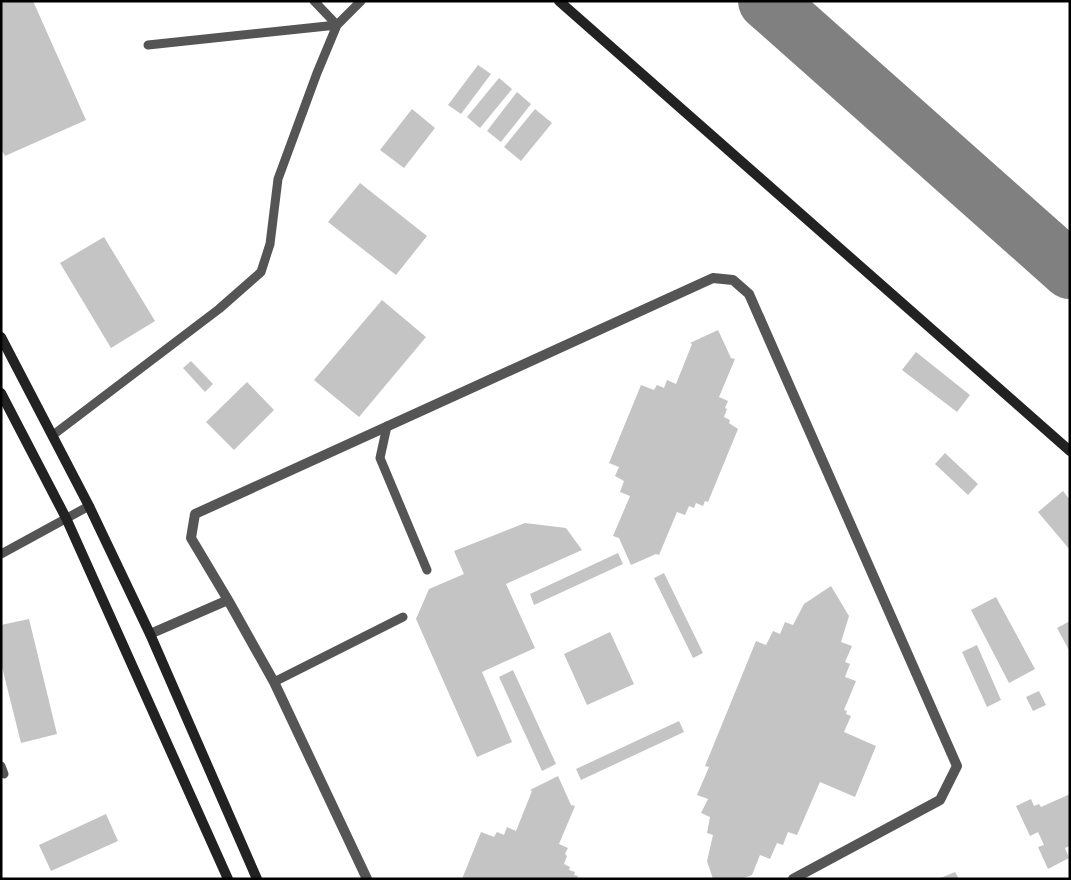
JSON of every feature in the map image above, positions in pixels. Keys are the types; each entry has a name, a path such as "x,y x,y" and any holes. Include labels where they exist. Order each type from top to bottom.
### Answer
{"main road":[{"path":"559,1 1070,451"},
{"path":"1,337 89,506 150,634 257,879"},
{"path":"1,393 66,518 228,879"}],"street":[{"path":"367,879 274,682 191,538 195,514 713,278 733,280 749,294 957,766 940,800 793,879"},
{"path":"150,634 228,600"}],"lane":[{"path":"314,1 337,25"},
{"path":"53,435 220,309 261,272 270,244 278,179 317,72 337,25 361,1"},
{"path":"148,45 337,25"},
{"path":"387,426 380,458 427,570"},
{"path":"1,554 89,506"},
{"path":"274,682 403,617"}],"building":[{"path":"1,1 33,1 86,120 5,156 1,149"},
{"path":"478,65 491,74 461,114 448,105"},
{"path":"499,78 512,89 480,128 467,117"},
{"path":"517,92 531,104 501,142 487,131"},
{"path":"412,109 435,128 404,168 380,150"},
{"path":"535,109 552,123 521,161 504,147"},
{"path":"360,183 427,236 396,275 328,222"},
{"path":"104,237 155,321 111,348 60,263"},
{"path":"382,300 426,337 359,417 314,380"},
{"path":"718,330 731,358 735,359 719,397 728,401 724,417 730,420 729,423 738,429 708,502 705,501 703,506 696,503 694,508 689,506 685,515 677,512 659,555 656,554 631,565 619,538 613,536 630,496 620,492 624,481 615,476 619,467 609,463 641,385 654,390 657,385 664,388 667,380 676,384 692,344 690,343"},
{"path":"916,352 970,395 957,412 902,370"},
{"path":"191,361 213,384 205,392 183,368"},
{"path":"247,382 274,410 234,450 206,422"},
{"path":"945,453 978,484 968,495 935,464"},
{"path":"1063,491 1070,500 1070,550 1038,512"},
{"path":"525,523 566,528 582,550 506,584 535,648 482,672 512,742 477,757 416,619 429,589 464,574 454,551"},
{"path":"618,553 623,564 534,605 530,594"},
{"path":"664,573 703,653 693,658 654,578"},
{"path":"831,586 849,616 841,642 852,646 845,662 850,664 845,677 856,681 844,710 847,711 846,714 851,716 844,732 876,746 855,797 820,782 797,835 788,832 783,845 777,843 770,859 760,855 752,875 741,879 713,879 707,861 713,835 707,833 710,817 701,813 708,799 697,795 709,767 705,766 756,641 766,645 773,631 780,634 785,622 793,625 804,604"},
{"path":"996,597 1035,669 1009,683 971,610"},
{"path":"29,619 57,734 21,743 1,663 1,625"},
{"path":"1070,621 1070,652 1057,628"},
{"path":"610,632 634,684 587,705 564,654"},
{"path":"977,645 1001,700 987,707 962,652"},
{"path":"513,670 556,764 542,771 499,677"},
{"path":"1039,691 1046,705 1033,711 1026,697"},
{"path":"679,721 684,732 581,780 576,769"},
{"path":"558,776 571,805 575,806 559,844 568,848 564,864 570,867 569,870 575,872 574,875 578,876 577,879 462,879 481,832 494,837 497,832 504,835 507,827 516,831 532,791 530,790"},
{"path":"1070,794 1070,846 1065,848 1069,858 1048,869 1038,847 1044,845 1038,832 1030,836 1016,806 1031,799 1034,806 1039,804 1041,807"},
{"path":"106,814 118,841 51,871 39,845"},
{"path":"955,872 959,879 938,879"}],"taxiway":[{"path":"767,1 1070,270"}]}
